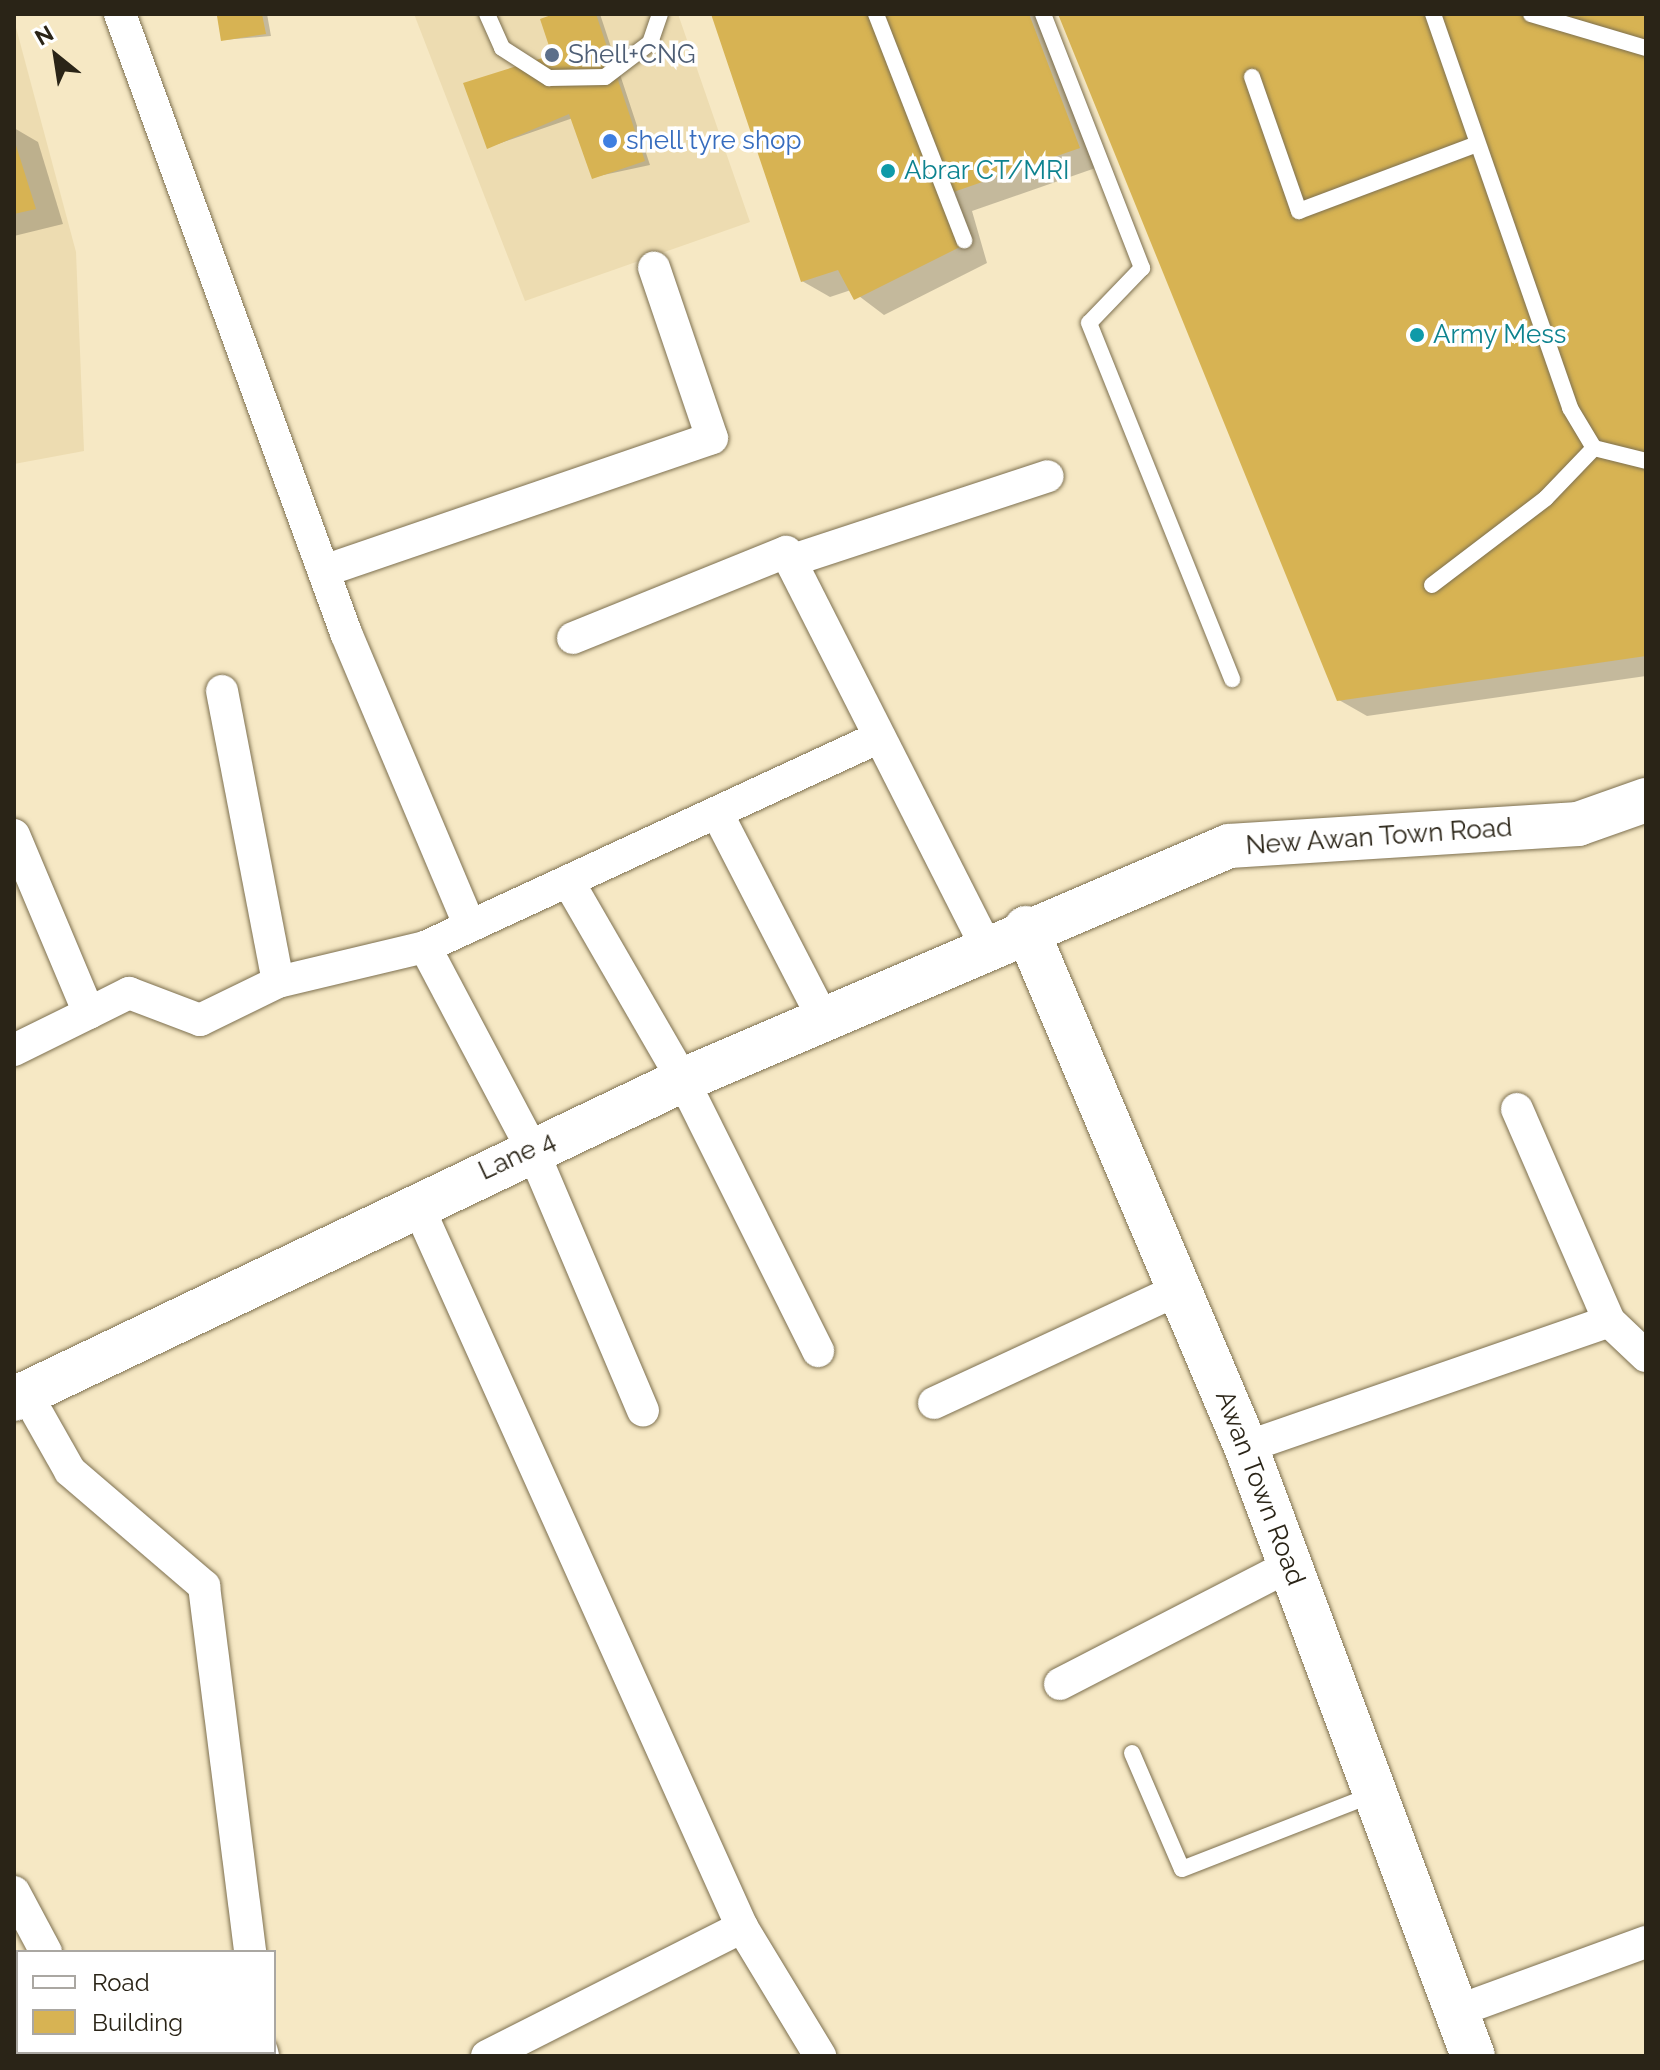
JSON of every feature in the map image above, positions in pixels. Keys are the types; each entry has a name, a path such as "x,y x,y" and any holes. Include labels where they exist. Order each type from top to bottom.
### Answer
{"street":[{"path":"120,14 324,571 470,926"},
{"path":"324,571 712,438 654,268"},
{"path":"793,560 1048,476"},
{"path":"573,638 774,551 793,560 878,738 986,946"},
{"path":"222,691 278,982"},
{"path":"14,1050 129,993 200,1020 278,982 425,947 878,738"},
{"name":"New Awan Town Road","path":"1026,928 1229,846 1578,824 1646,800"},
{"path":"717,813 823,1018"},
{"path":"14,835 89,1013"},
{"path":"568,881 683,1080 818,1351"},
{"name":"Lane 4","path":"21,1397 416,1202 1026,928"},
{"name":"Awan Town Road","path":"1026,928 1246,1447 1473,2056"},
{"path":"425,947 532,1149 643,1410"},
{"path":"1517,1109 1609,1321 1646,1356"},
{"path":"416,1202 742,1927 820,2056"},
{"path":"934,1403 1180,1289"},
{"path":"1246,1447 1609,1321"},
{"path":"21,1397 70,1471 204,1586 250,1950"},
{"path":"1060,1684 1291,1565"},
{"path":"14,1892 45,1950"},
{"path":"487,2056 742,1927"},
{"path":"1457,2011 1646,1942"}],"lane":[{"path":"487,14 502,48 549,78 605,77 650,43 660,14"},
{"path":"876,14 964,240"},
{"path":"1043,14 1142,268 1089,323 1232,679"},
{"path":"1433,14 1475,145 1570,408 1594,448 1646,461"},
{"path":"1531,14 1646,48"},
{"path":"1252,77 1299,211 1475,145"},
{"path":"1432,585 1546,498 1594,448"},
{"path":"1132,1753 1182,1869 1375,1794"}],"shaded area":[{"path":"414,14 678,14 750,222 525,301"},
{"path":"14,20 76,252 84,451 14,464"}],"building":[{"path":"262,14 266,34 221,41 217,16"},
{"path":"554,14 596,14 645,161 592,179 569,114 487,149 463,83 552,55 540,19"},
{"name":"Abrar CT/MRI","path":"711,14 1029,14 1080,148 945,195 960,247 854,300 838,270 801,282"},
{"name":"Army Mess","path":"1058,14 1646,14 1646,656 1337,701"},
{"path":"14,139 36,209 14,214"}],"place":[{"name":"Shell+CNG","path":"552,55"},
{"name":"shell tyre shop","path":"610,141"},
{"name":"Abrar CT/MRI","path":"888,171"},
{"name":"Army Mess","path":"1417,335"}]}
